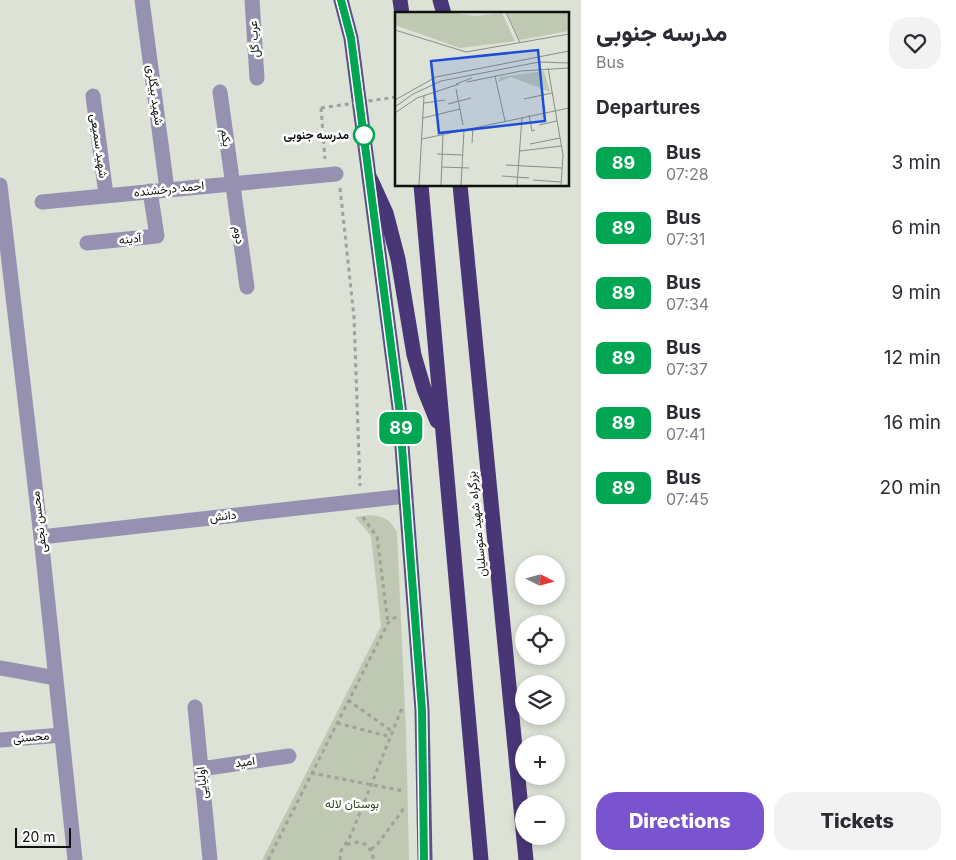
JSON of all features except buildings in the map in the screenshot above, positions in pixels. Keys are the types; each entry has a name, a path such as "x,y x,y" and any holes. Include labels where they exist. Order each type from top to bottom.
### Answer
{"highway":[{"path":"371,180 386,214 398,259 414,355 424,389 443,435"},
{"name":"بزرگراه شهید متوسلیان","path":"422,186 481,860"},
{"name":"بزرگراه شهید متوسلیان","path":"460,186 526,860"}],"main road":[{"path":"341,0 351,38 371,180 399,407 422,710 424,860"}],"street":[{"name":"شهید بیگلری","path":"142,0 167,189"},
{"name":"عرب گل","path":"252,0 257,78"},
{"name":"یکم","path":"220,92 231,183"},
{"name":"شهید سمیعی","path":"93,96 106,195"},
{"name":"احمد درخشنده","path":"42,202 336,174"},
{"name":"دوم","path":"231,183 247,287"},
{"name":"محسن نجفی","path":"0,185 5,276 41,537 75,860"},
{"name":"آدینه","path":"87,243 157,236 150,191"},
{"name":"دانش","path":"41,537 406,496"},
{"path":"0,668 56,678"},
{"name":"اولیایی","path":"195,707 210,860"},
{"name":"محسنی","path":"0,740 62,735"},
{"name":"امید","path":"201,769 289,756"}],"path":[{"path":"325,161 321,108 395,97"},
{"path":"336,174 342,192 354,317 359,483"},
{"path":"364,519 377,537 388,623"},
{"path":"268,860 388,623 397,616"},
{"path":"348,700 393,732"},
{"path":"339,860 341,851 346,845 402,708"},
{"path":"337,723 390,737"},
{"path":"311,773 404,791"},
{"path":"371,850 405,807"},
{"path":"346,845 359,842 371,850 373,860"}],"green space":[{"name":"بوستان لاله","path":"379,516 386,520 397,533 406,731 409,860 262,860 381,626 371,536 355,517"}],"bus line":[{"name":"89","path":"341,0 351,38 371,180 399,407 422,710 424,860"}],"place":[{"name":"مدرسه جنوبی","path":"364,135"}]}
